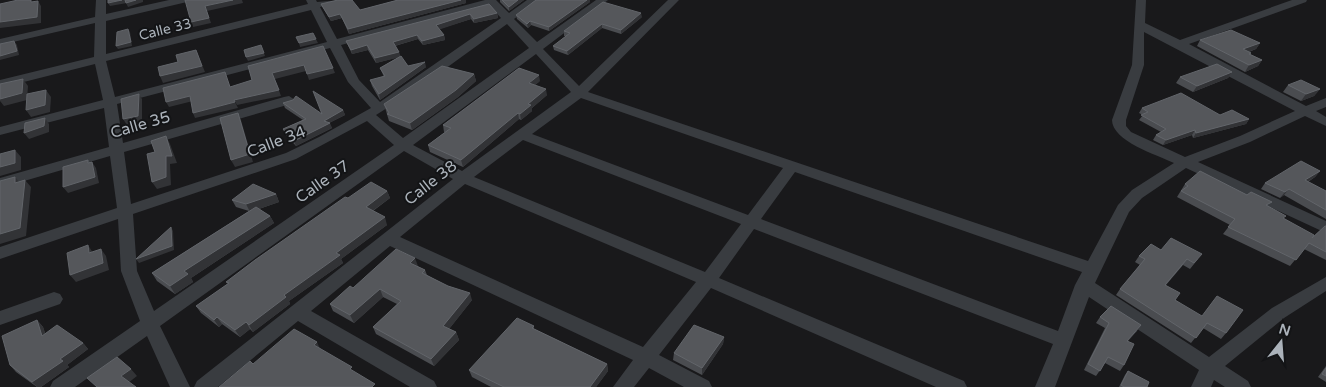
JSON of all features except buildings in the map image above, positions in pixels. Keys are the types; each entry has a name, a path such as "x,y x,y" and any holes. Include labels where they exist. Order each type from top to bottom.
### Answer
{"street":[{"path":"101,0 100,61 110,102 125,212 129,271 150,323 180,387"},
{"path":"0,42 183,0"},
{"name":"Calle 33","path":"0,84 100,61 313,3 337,0"},
{"name":"Calle 34","path":"0,253 291,156 321,143 374,113 534,0"},
{"name":"Calle 37","path":"60,387 403,145 603,0"},
{"name":"Calle 38","path":"204,387 462,178 579,93 674,0"},
{"path":"1141,0 1138,65 1119,120 1119,127 1126,135 1137,141 1326,227"},
{"path":"1179,44 1302,0"},
{"path":"0,131 491,1 579,93 792,166 1088,277 1210,367 1241,387"},
{"path":"313,3 354,82 374,113 403,145 462,178 708,280 957,387"},
{"path":"1139,25 1179,44 1326,122"},
{"name":"Calle 35","path":"0,183 289,100"},
{"path":"1045,387 1088,277 1123,209 1137,194 1185,162 1326,102"},
{"path":"522,135 1063,340"},
{"path":"623,387 708,280 792,166"},
{"path":"386,238 646,357 702,387"},
{"path":"1201,387 1210,367 1278,313 1326,283"},
{"path":"0,318 54,299"},
{"path":"298,312 427,387"}]}
